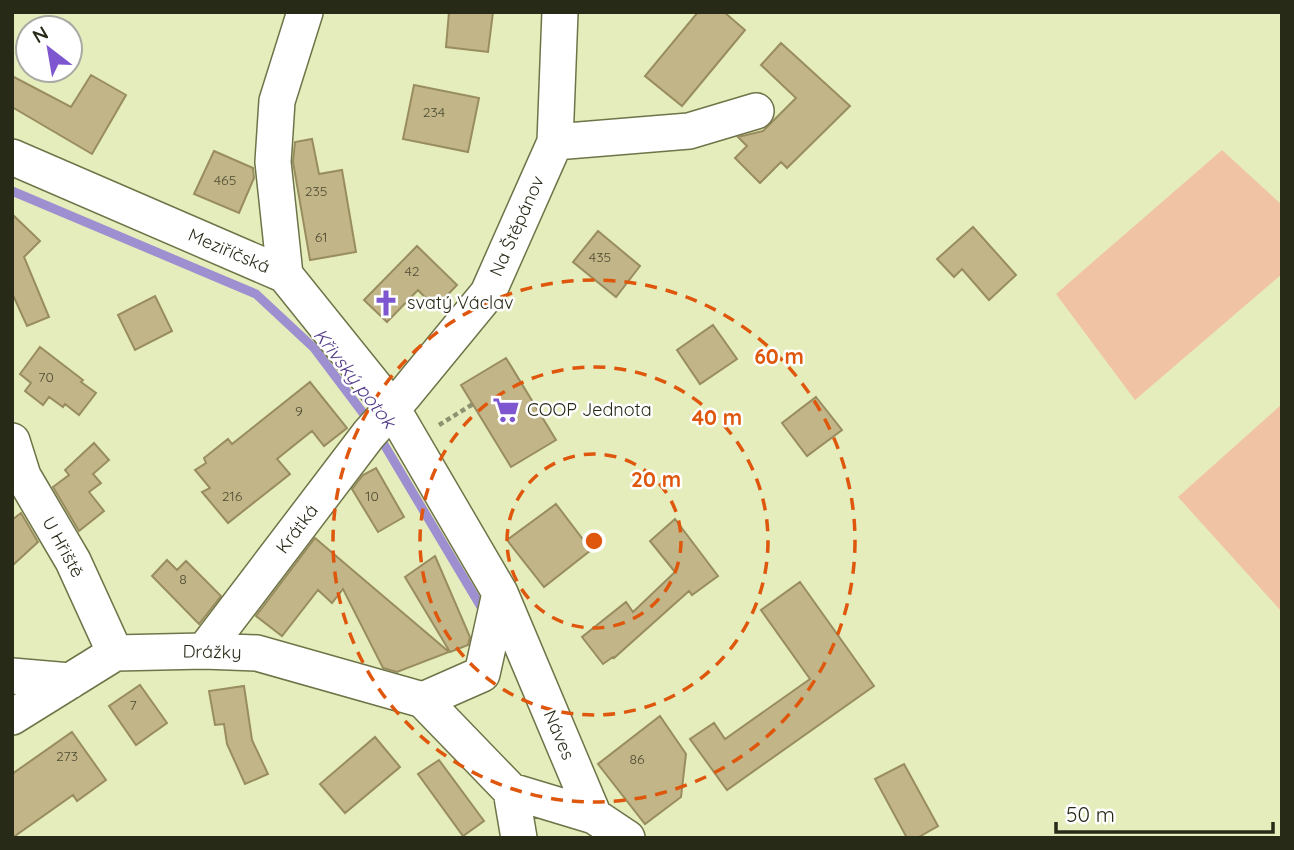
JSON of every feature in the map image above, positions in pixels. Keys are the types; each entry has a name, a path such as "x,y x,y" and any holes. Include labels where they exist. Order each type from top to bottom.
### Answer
{"street":[{"path":"285,275 273,162 277,101 305,12"},
{"name":"Na Štěpánov","path":"381,421 488,293 555,142 560,12"},
{"path":"555,142 689,131 757,111"},
{"name":"Meziříčská","path":"12,157 285,275 381,421 500,593"},
{"name":"Krátká","path":"204,651 381,421"},
{"name":"U Hřiště","path":"12,441 23,476 73,561 115,653"},
{"path":"500,593 482,674 423,700 511,791 594,816 627,838"},
{"name":"Náves","path":"500,593 594,816"},
{"path":"12,717 115,653"},
{"name":"Drážky","path":"115,653 257,653 423,700"},
{"path":"12,676 70,681"},
{"path":"511,791 519,838"}],"path":[{"path":"438,426 473,404"}],"shaded area":[{"path":"1222,150 1282,205 1282,274 1135,400 1056,294"},
{"path":"1282,404 1282,612 1178,497"}],"building":[{"path":"449,12 493,12 488,52 446,47"},
{"path":"698,12 724,12 745,30 682,106 645,76"},
{"path":"781,43 850,106 787,168 781,162 760,183 735,158 747,146 738,137 763,131 796,98 761,65"},
{"path":"91,75 126,95 92,154 12,107 12,76 14,84 27,84 71,107"},
{"path":"414,85 479,98 468,152 403,139"},
{"path":"312,139 319,174 342,170 356,252 310,260 293,162 295,142"},
{"path":"214,151 253,168 254,178 239,213 194,194"},
{"path":"12,214 40,241 24,257 49,317 27,326 12,293"},
{"path":"973,227 1016,275 989,300 962,269 954,277 937,259"},
{"path":"598,231 640,266 616,297 573,262"},
{"path":"417,246 457,285 435,308 418,290 387,322 364,300"},
{"path":"155,296 172,331 135,350 118,315"},
{"path":"713,325 737,359 700,384 677,350"},
{"path":"40,347 96,393 79,415 65,404 63,407 49,397 43,405 25,391 31,383 20,374"},
{"path":"506,358 556,440 511,467 461,385"},
{"path":"310,382 347,428 324,446 312,431 277,459 290,474 228,523 202,492 210,488 195,470 206,463 204,458 228,439 232,444"},
{"path":"816,397 842,430 807,456 782,423"},
{"path":"94,443 109,460 93,474 101,483 89,492 104,511 79,531 53,487 69,475 65,470"},
{"path":"376,468 404,517 378,532 352,489 363,475"},
{"path":"556,504 591,550 544,587 507,540"},
{"path":"21,513 38,542 12,566 12,520"},
{"path":"675,519 718,576 692,595 689,591 614,658 603,664 582,637 626,602 633,612 675,572 650,541"},
{"path":"315,538 449,652 397,672 383,668 343,589 332,603 318,590 282,636 256,616"},
{"path":"435,556 470,637 468,645 450,652 405,577"},
{"path":"167,560 177,570 186,561 221,596 199,624 152,576"},
{"path":"800,582 874,686 727,790 690,739 714,723 725,739 810,679 761,610"},
{"path":"140,685 167,723 136,745 109,706"},
{"path":"244,686 252,740 268,774 245,784 227,744 224,724 215,725 209,691"},
{"path":"660,716 686,754 681,797 645,824 598,764"},
{"path":"72,732 106,780 77,801 73,795 12,838 12,774"},
{"path":"375,737 400,767 345,813 320,784"},
{"path":"439,760 484,821 463,836 418,774"},
{"path":"904,764 938,826 917,838 907,838 875,779"}],"waterway":[{"name":"Křivský potok","path":"12,191 256,294 314,348 369,421"},
{"name":"Křivský potok","path":"379,436 484,612"}],"place":[{"name":"svatý Václav","path":"386,303"},
{"name":"COOP Jednota","path":"506,410"}]}
